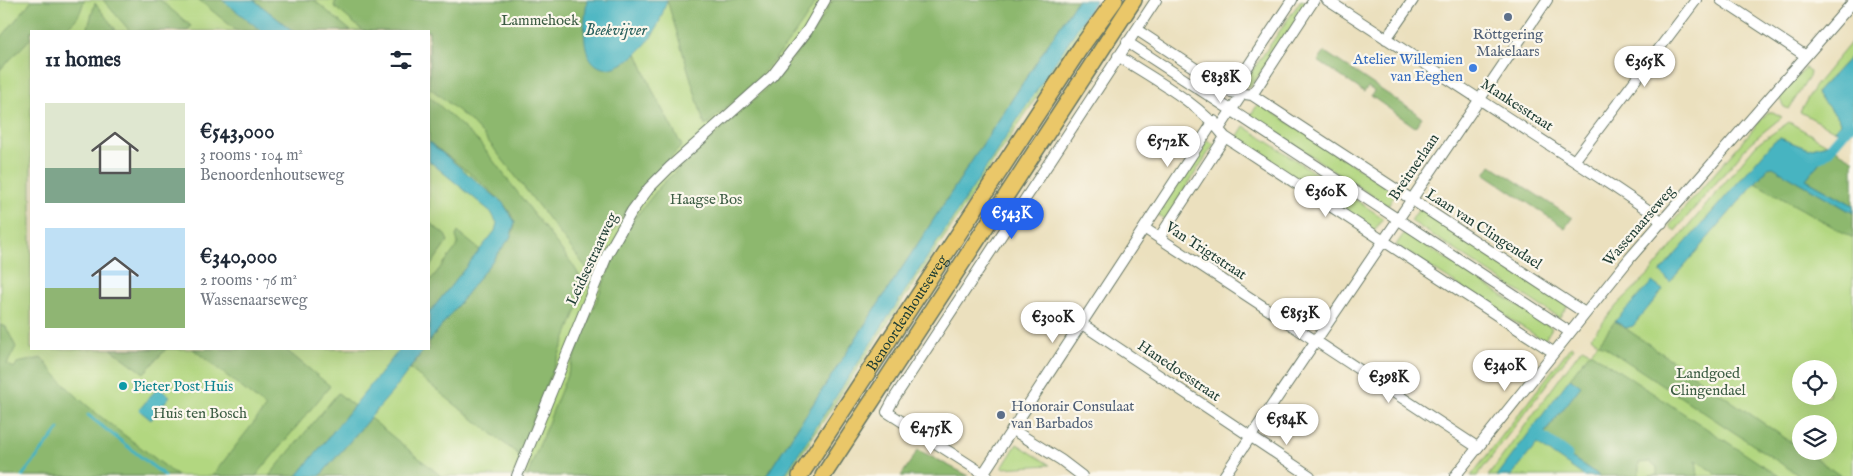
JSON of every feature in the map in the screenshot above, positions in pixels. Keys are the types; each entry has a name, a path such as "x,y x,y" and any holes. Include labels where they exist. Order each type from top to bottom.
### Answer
{"main road":[{"name":"Benoordenhoutseweg","path":"800,476 1082,47 1115,0"},
{"name":"Benoordenhoutseweg","path":"823,476 1134,0"}],"street":[{"name":"Leidsestraatweg","path":"517,476 608,253 632,211 649,188 670,167 772,76 807,31 825,0"},
{"path":"1156,0 894,397 887,412 985,475 1144,228 1232,110 1248,94 1314,0"},
{"path":"1231,92 1292,0"},
{"name":"Mankesstraat","path":"1327,0 1651,212 1662,223"},
{"path":"1386,39 1414,0"},
{"name":"Breitnerlaan","path":"1224,476 1547,0"},
{"path":"1574,161 1696,0"},
{"path":"1721,0 1806,56"},
{"name":"Wassenaarseweg","path":"1455,476 1585,313 1853,2"},
{"name":"Laan van Clingendael","path":"1137,30 1231,92 1248,94 1585,313"},
{"path":"1127,42 1570,332"},
{"path":"1118,56 1219,129 1553,352"},
{"path":"1159,238 1219,129"},
{"name":"Van Trigtstraat","path":"1144,228 1477,447"},
{"name":"Hanedoesstraat","path":"1082,324 1310,476"},
{"path":"1013,430 1061,460 1082,476"}],"green space":[{"name":"Haagse Bos","path":"0,0 1078,0 880,295 767,476 0,476"},
{"path":"32,0 84,0 77,18 65,27 54,30 30,30 30,39 0,70 0,39"},
{"path":"103,0 160,0 191,26 188,30 129,30"},
{"path":"199,0 223,0 262,30 236,30"},
{"path":"254,0 314,0 350,30 292,30"},
{"name":"Lammehoek","path":"336,0 587,0 585,22 586,47 623,64 637,53 654,94 682,146 653,176 630,206 610,237 591,274 485,137 469,120 430,88 430,30 362,30 334,6"},
{"path":"667,0 817,0 805,20 767,68 705,126"},
{"path":"833,0 1077,0 766,476 527,476 621,239 637,215 662,184 777,79 814,31"},
{"path":"1301,0 1308,3 1250,88 1243,84"},
{"path":"95,3 116,30 87,30"},
{"path":"1082,20 1086,22 787,476 784,476"},
{"path":"1853,40 1853,54 1817,92 1818,96 1838,117 1840,123 1834,130 1800,112 1814,87"},
{"path":"1325,52 1422,117 1415,127 1371,96 1374,91 1368,87 1364,92 1318,61"},
{"path":"1805,68 1810,71 1809,77 1789,109 1784,107 1779,98"},
{"path":"430,97 479,142 573,265 586,287 519,455 410,369 423,350 430,350 430,341 510,238 515,225 509,211 500,200 430,143"},
{"path":"1259,103 1396,193 1388,206 1250,116"},
{"path":"1768,112 1773,112 1782,117 1751,142 1675,231 1669,226"},
{"name":"Landgoed Clingendael","path":"1789,122 1827,144 1808,149 1780,138 1660,272 1670,281 1768,168 1772,166 1853,205 1853,476 1488,476 1582,348 1590,352 1598,343 1591,337 1618,304 1649,274 1756,145"},
{"path":"1244,126 1383,218 1374,231 1236,139"},
{"path":"1207,140 1214,144 1165,220 1157,214"},
{"path":"1832,147 1853,159 1853,205 1806,179"},
{"path":"1491,165 1572,218 1565,228 1485,174"},
{"path":"1772,166 1853,213 1853,238 1755,183"},
{"path":"1420,207 1568,305 1559,318 1411,221"},
{"path":"430,223 445,235 448,241 430,267"},
{"path":"458,232 480,250 430,312 430,281 456,248 458,243 456,236"},
{"path":"1405,232 1552,328 1544,341 1396,245"},
{"path":"1615,321 1792,443 1792,460 1818,460 1841,476 1800,476 1599,343"},
{"path":"0,325 6,327 16,347 7,364 14,368 17,363 42,358 56,375 88,406 177,476 0,476"},
{"path":"1571,346 1574,348 1477,476 1471,476"},
{"path":"112,350 165,350 144,373"},
{"path":"194,350 286,350 330,386 256,476 212,476 266,407"},
{"path":"1590,352 1779,476 1719,476 1696,460 1698,476 1650,476 1657,475 1657,467 1650,462 1639,463 1639,476 1600,476 1543,439 1543,436 1580,386 1570,378"},
{"path":"338,393 354,406 297,476 269,476"},
{"path":"370,418 441,476 320,476"},
{"path":"1017,444 1050,465 1002,468"},
{"path":"918,450 969,476 901,476"}],"water":[{"path":"222,0 254,0 292,30 261,30"},
{"name":"Beekvijver","path":"587,0 667,0 657,27 647,43 623,63 605,68 597,65 590,58 585,45 584,29"},
{"path":"1077,0 1096,0 784,476 766,476"},
{"path":"1853,54 1853,122 1843,133 1834,130 1840,123 1838,117 1818,96 1817,92"},
{"path":"1780,138 1808,149 1827,144 1832,147 1806,179 1853,205 1853,213 1773,167 1768,168 1670,282 1660,272 1774,141"},
{"path":"430,143 503,203 515,222 510,238 430,341 430,312 495,231 497,223 491,212 430,162"},
{"path":"1652,282 1663,290 1633,326 1626,328 1615,321"},
{"path":"399,350 423,350 394,390 320,476 297,476"},
{"path":"1570,378 1581,386 1543,435 1543,439 1600,476 1584,476 1537,444 1511,476 1497,476"},
{"path":"158,387 170,396 151,420 139,410"}],"waterway":[{"path":"1820,157 1827,152 1850,125 1848,120"},
{"path":"88,415 165,476"},
{"path":"22,476 59,429"},
{"path":"1536,433 1567,455"}],"place":[{"name":"Röttgering Makelaars","path":"1508,17"},
{"name":"Atelier Willemien van Eeghen","path":"1473,68"},
{"name":"Pieter Post Huis","path":"123,386"},
{"name":"Honorair Consulaat van Barbados","path":"1001,415"}],"park label":[{"name":"Huis ten Bosch","path":"200,413"}]}
